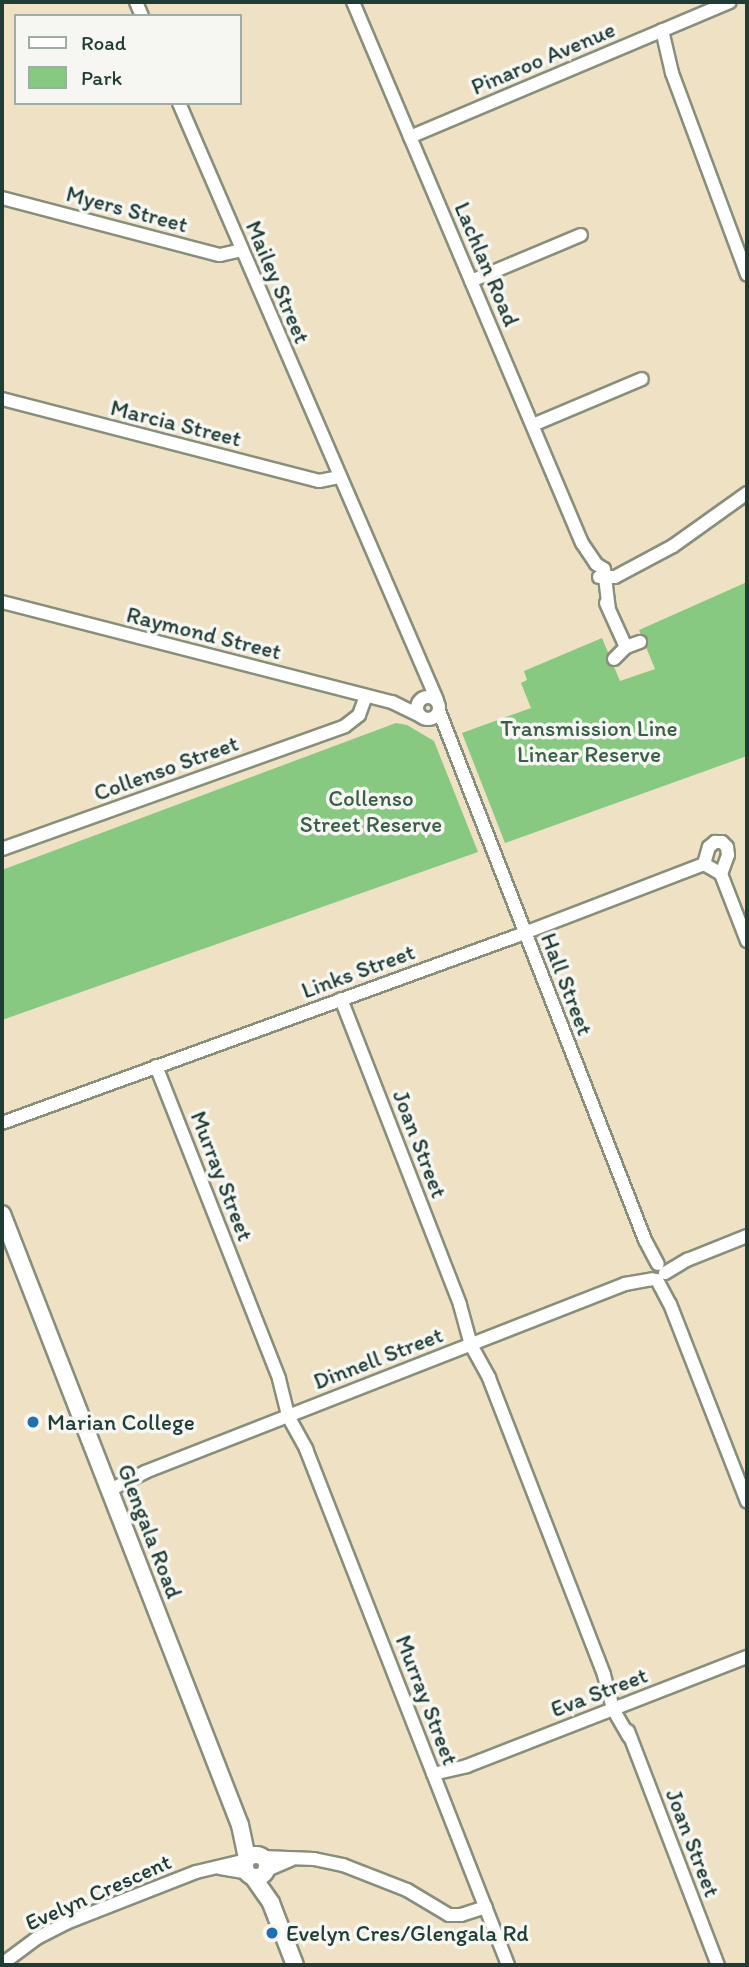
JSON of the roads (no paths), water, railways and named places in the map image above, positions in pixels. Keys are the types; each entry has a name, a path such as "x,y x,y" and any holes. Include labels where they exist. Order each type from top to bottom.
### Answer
{"street":[{"name":"Lachlan Road","path":"353,2 582,543 604,576"},
{"name":"Pinaroo Avenue","path":"410,137 730,2"},
{"path":"657,33 747,275"},
{"name":"Mailey Street","path":"180,105 340,477"},
{"name":"Myers Street","path":"2,198 220,255 241,250"},
{"path":"471,281 581,235"},
{"path":"533,425 642,379"},
{"name":"Marcia Street","path":"2,399 319,481 340,477"},
{"path":"340,477 422,669 428,707"},
{"path":"626,647 609,607 604,576 673,545 747,493"},
{"name":"Raymond Street","path":"2,602 396,704 428,707"},
{"path":"614,659 626,647 640,642"},
{"name":"Collenso Street","path":"2,849 364,721 370,697"},
{"name":"Hall Street","path":"428,707 451,744 747,1502"},
{"name":"Links Street","path":"6,1119 713,868 747,941"},
{"name":"Joan Street","path":"341,999 718,1965"},
{"name":"Murray Street","path":"156,1066 508,1965"},
{"name":"Glengala Road","path":"2,1214 295,1965"},
{"name":"Dinnell Street","path":"108,1486 747,1236"},
{"name":"Eva Street","path":"435,1779 747,1657"},
{"name":"Evelyn Crescent","path":"2,1964 37,1938 66,1923 216,1867 294,1859 327,1861 407,1889 449,1915 461,1915 486,1907"}],"place":[{"name":"Marian College","path":"33,1422"},
{"name":"Evelyn Cres/Glengala Rd","path":"272,1933"}],"park label":[{"name":"Transmission Line Linear Reserve","path":"589,741"},
{"name":"Collenso Street Reserve","path":"371,811"}]}
